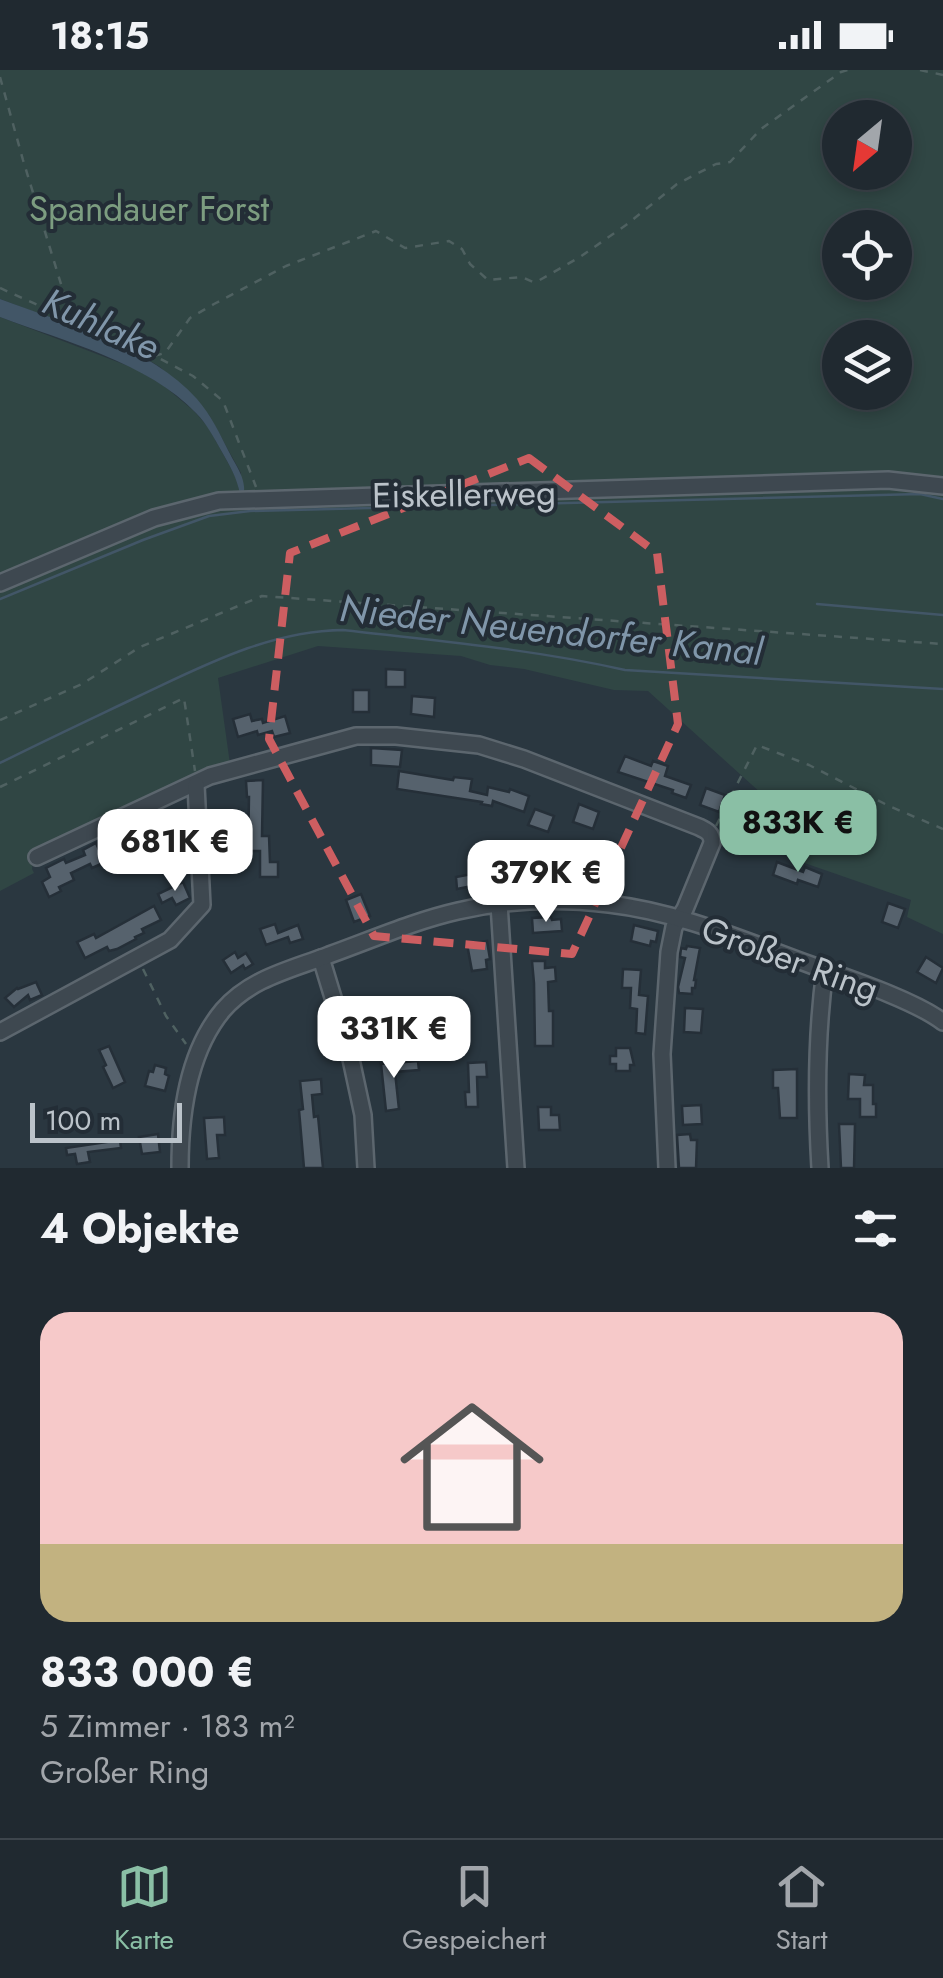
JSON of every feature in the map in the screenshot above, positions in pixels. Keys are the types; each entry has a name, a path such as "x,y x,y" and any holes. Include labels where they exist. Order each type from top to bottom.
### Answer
{"street":[{"name":"Eiskellerweg","path":"0,584 154,518 220,501 888,480 943,486"},
{"path":"37,857 210,776 356,736 378,735 479,745 699,827 712,836 712,843 674,926 669,952 662,1054 667,1168"},
{"path":"0,1032 170,940 202,904 196,785"},
{"name":"Großer Ring","path":"180,1168 180,1131 196,1058 208,1032 234,999 282,970 459,910 532,901 607,903 678,917 892,996 943,1022"},
{"path":"499,904 516,1168"},
{"path":"321,958 349,1050 363,1115 366,1168"},
{"path":"820,1168 816,1092 824,970"}],"path":[{"path":"154,356 165,353 190,318 214,304 286,266 376,232 405,248 449,242 462,249 470,264 488,280 522,277 538,281 626,225 677,184 716,164 730,162 761,128 848,70"},
{"path":"920,70 943,75"},
{"path":"0,77 73,321"},
{"path":"0,288 136,346 194,376 222,401 260,498"},
{"path":"0,720 82,684 140,647 262,596 943,644"},
{"path":"0,786 184,698 196,785"},
{"path":"712,836 757,745 809,765 943,829"},
{"path":"137,960 166,1016 196,1058"}],"highlighted area":[{"path":"529,458 657,553 678,724 572,954 374,936 269,739 290,553"}],"green space":[{"name":"Spandauer Forst","path":"0,70 943,70 943,934 907,917 911,900 793,859 804,832 648,691 614,690 461,656 318,646 218,678 230,764 34,855 34,873 0,891 0,317 136,369 164,386 208,427 237,479 240,494 241,473 209,415 160,367 75,327 0,299"}],"water":[{"path":"0,299 105,338 178,381 215,425 240,472 244,494 240,494 207,426 177,396 104,355 0,317"}],"building":[{"path":"386,669 405,670 405,687 386,687"},
{"path":"353,690 369,690 369,712 353,712"},
{"path":"412,696 435,698 434,717 411,714"},
{"path":"250,714 252,721 262,719 263,723 285,716 290,733 274,737 272,731 258,735 257,731 238,737 233,719"},
{"path":"371,748 402,750 400,767 371,765"},
{"path":"625,756 651,766 653,761 668,766 665,776 691,785 686,798 618,772"},
{"path":"399,771 453,780 472,779 470,791 487,795 488,787 529,796 524,812 493,801 492,806 397,789"},
{"path":"263,780 262,836 269,836 270,862 278,862 278,877 260,877 260,851 248,851 246,781"},
{"path":"706,788 725,795 719,812 700,805"},
{"path":"579,804 599,812 593,829 573,822"},
{"path":"535,809 554,816 548,832 528,825"},
{"path":"170,812 178,830 92,868 90,864 71,873 74,880 49,897 42,882 50,877 46,868 85,855 83,850 96,843 100,852 119,843 116,836 132,828 136,838 157,829 152,821"},
{"path":"482,861 503,865 503,870 539,867 540,880 471,884 457,889 456,877 483,872"},
{"path":"777,862 822,874 818,887 773,875"},
{"path":"183,882 190,898 176,905 172,898 162,903 158,894"},
{"path":"361,894 370,916 354,922 346,900"},
{"path":"888,903 905,909 898,928 882,922"},
{"path":"154,906 161,920 142,929 144,933 117,949 109,951 107,947 85,958 77,942 94,934 96,938"},
{"path":"532,918 561,919 562,931 533,933"},
{"path":"275,924 278,933 298,925 303,939 290,943 288,937 266,945 260,929"},
{"path":"634,925 658,931 656,942 651,941 650,946 631,941"},
{"path":"487,941 487,969 472,971 467,944"},
{"path":"681,948 700,948 692,994 679,993 678,987 685,958 680,957"},
{"path":"235,952 238,958 246,953 253,964 231,973 223,960"},
{"path":"926,957 943,968 936,983 917,972"},
{"path":"532,961 545,961 545,968 555,967 556,981 548,982 553,1046 535,1046"},
{"path":"623,969 641,970 639,995 648,996 645,1034 636,1033 637,1009 630,1008 631,988 622,988"},
{"path":"36,982 42,995 30,1000 28,995 14,1007 5,998 17,988"},
{"path":"685,1008 703,1009 701,1033 684,1032"},
{"path":"376,1010 385,1051 370,1053 368,1027 359,1028 357,1013"},
{"path":"109,1046 125,1082 113,1088 99,1050"},
{"path":"616,1048 630,1048 634,1065 630,1065 630,1071 616,1071 616,1064 610,1064"},
{"path":"418,1061 419,1070 395,1072 399,1109 386,1111 381,1064"},
{"path":"486,1062 487,1077 477,1077 478,1107 466,1107 468,1063"},
{"path":"155,1065 166,1068 165,1074 169,1076 165,1091 145,1086"},
{"path":"797,1069 797,1118 780,1118 773,1070"},
{"path":"849,1074 865,1075 864,1085 873,1085 876,1117 860,1117 860,1099 848,1099"},
{"path":"321,1079 322,1094 312,1095 323,1168 304,1168 300,1081"},
{"path":"701,1105 702,1124 683,1125 682,1106"},
{"path":"538,1107 551,1107 551,1115 559,1115 560,1130 539,1130"},
{"path":"224,1117 225,1135 217,1135 219,1158 207,1159 204,1118"},
{"path":"839,1124 855,1124 854,1168 841,1168"},
{"path":"158,1134 160,1152 142,1154 139,1137"},
{"path":"690,1134 691,1140 697,1140 696,1168 679,1168 677,1135"},
{"path":"120,1140 121,1148 88,1152 90,1162 77,1164 75,1154 67,1155 66,1148"}],"waterway":[{"path":"0,599 209,516 250,511 920,494 943,499"},
{"path":"817,604 943,615"},
{"name":"Nieder Neuendorfer Kanal","path":"0,763 213,662 263,643 316,632 343,630 485,646 625,670 943,689"}],"water label":[{"name":"Kuhlake","path":"101,324"}]}
